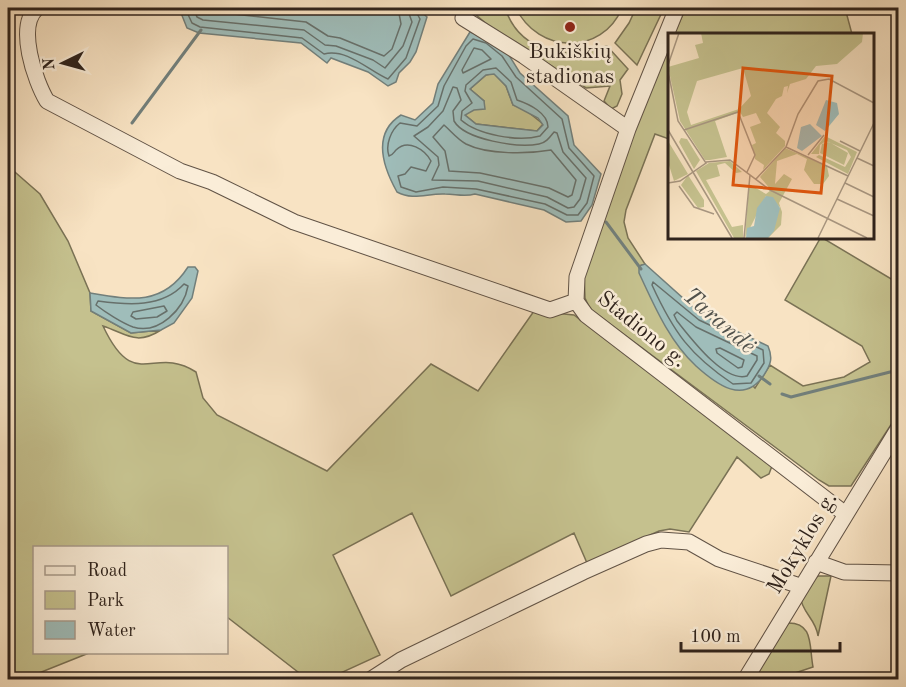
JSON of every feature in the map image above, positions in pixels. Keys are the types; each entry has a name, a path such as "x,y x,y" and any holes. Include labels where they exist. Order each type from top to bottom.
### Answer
{"street":[{"path":"37,8 29,21 28,42 37,85 47,101 180,171 212,182 318,232 550,310 576,300"},
{"name":"Stadiono g.","path":"677,8 628,129 577,277 576,300 586,315 844,513"},
{"path":"463,18 524,56 628,129"},
{"name":"Mokyklos g.","path":"745,680 844,513 898,429"},
{"path":"370,680 401,660 583,572 661,540 688,542 719,559 800,586"},
{"path":"816,562 844,572 898,573"}],"green space":[{"path":"468,8 505,8 512,23 522,35 547,49 576,52 607,46 628,69 620,80 622,94 617,106 611,109 604,101 610,86 586,88 489,26"},
{"name":"Bukiškių stadionas","path":"516,8 622,8 613,24 600,35 585,41 570,43 554,41 539,34 526,23"},
{"path":"636,8 664,8 637,65 615,43"},
{"path":"686,8 845,8 852,33 674,33"},
{"path":"668,48 668,139 655,134 626,210 624,222 628,238 645,264 639,266 755,388 770,365 803,386 844,377 870,362 862,346 785,300 820,238 898,283 898,414 851,486 829,486 819,480 590,309 585,298 584,272 624,153"},
{"path":"494,73 506,86 513,105 523,108 543,124 537,131 476,124 465,115 484,101 470,89 486,75"},
{"path":"8,166 40,194 68,241 90,293 91,311 131,333 161,330 138,338 103,326 114,346 125,358 135,363 181,365 196,372 203,398 217,415 327,471 431,364 478,391 534,311 574,315 772,466 769,474 761,478 737,457 689,532 670,529 659,531 587,563 574,533 451,596 412,513 333,555 380,655 336,675 338,679 307,679 228,618 228,546 33,546 33,654 86,654 24,679 8,679"},
{"path":"818,576 831,576 818,636 800,596 810,581"},
{"path":"787,623 802,626 806,631 813,667 777,679 753,680"}],"water":[{"path":"179,8 417,8 427,17 416,52 399,73 396,82 388,86 368,72 331,58 327,63 301,43 199,33 187,28"},
{"path":"470,32 489,38 507,52 520,73 568,116 574,145 601,174 592,205 581,221 566,222 544,210 475,194 409,196 397,192 384,162 382,151 386,132 401,115 415,120 433,103 438,84","holes":["494,74 506,86 513,105 538,118 543,125 537,131 476,124 465,115 474,110 485,109 484,101 470,89 486,75"]},
{"path":"645,264 702,315 768,346 770,364 756,384 748,389 730,389 713,380 686,356 650,298 639,273 639,266"},
{"path":"188,267 195,267 198,271 192,298 174,323 161,330 131,333 91,311 90,293 132,298 157,294 178,280"}],"waterway":[{"name":"Tarandė","path":"132,123 201,30"},
{"name":"Tarandė","path":"606,222 641,269"},
{"name":"Tarandė","path":"782,394 791,397 898,370"},
{"name":"Tarandė","path":"759,376 770,384"}],"place":[{"name":"Bukiškių stadionas","path":"570,27"}]}
